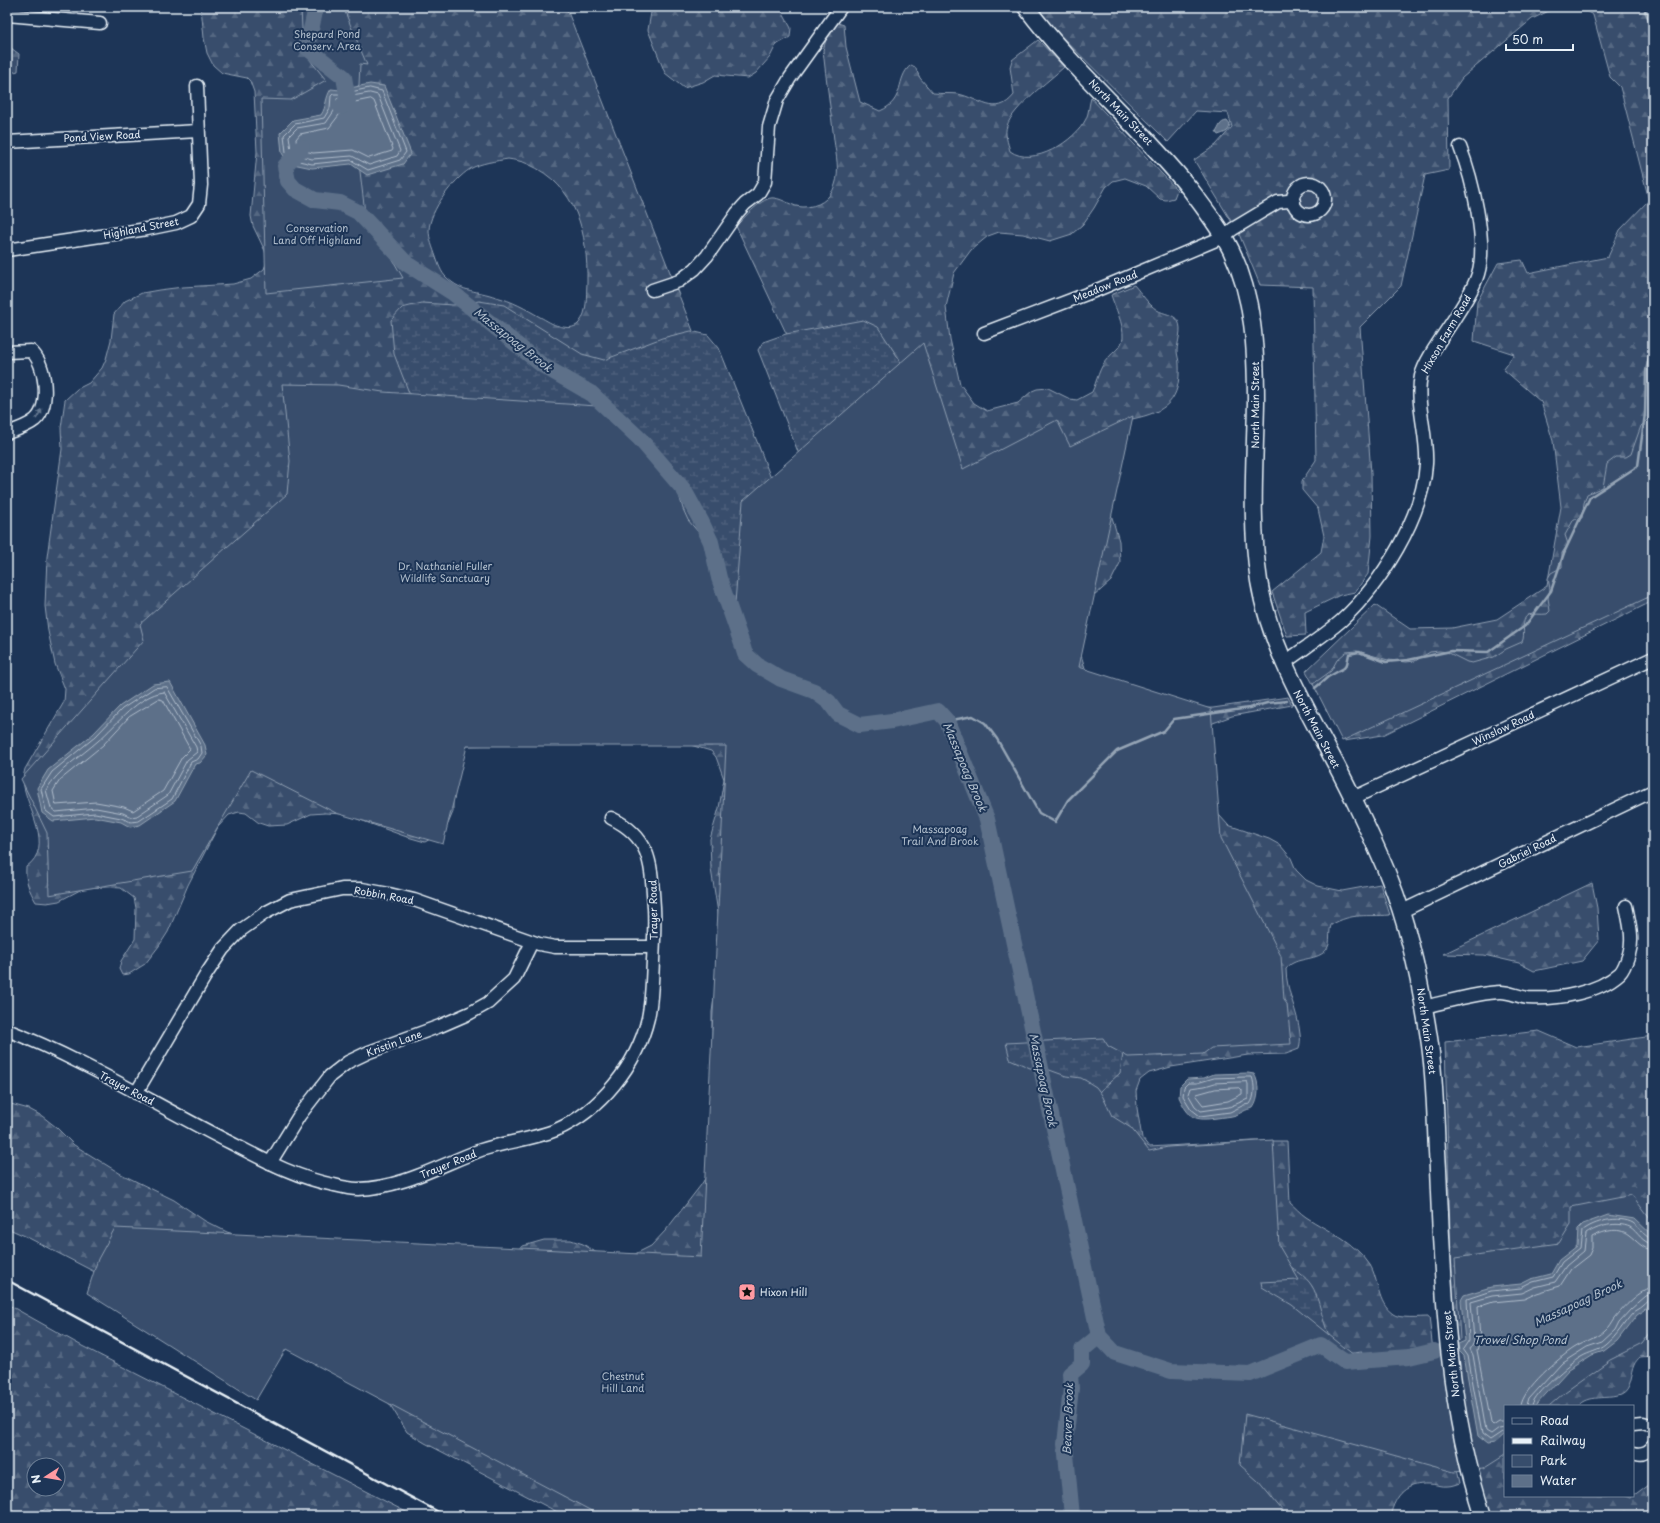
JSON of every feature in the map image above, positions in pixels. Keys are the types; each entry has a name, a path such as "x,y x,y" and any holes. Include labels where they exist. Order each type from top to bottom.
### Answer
{"main road":[{"name":"North Main Street","path":"1026,7 1063,52 1169,162 1214,219 1242,276 1250,306 1256,360 1255,528 1258,570 1266,615 1284,663 1353,798 1391,882 1418,975 1434,1079 1443,1288 1454,1393 1466,1455 1475,1493 1483,1516"}],"street":[{"path":"652,290 679,281 693,271 707,256 737,213 745,204 758,194 765,182 769,127 777,100 790,78 841,7"},
{"path":"7,15 100,23"},
{"name":"Highland Street","path":"7,250 147,229 176,223 188,218 195,211 200,199 197,86"},
{"name":"Pond View Road","path":"7,142 198,131"},
{"name":"Hixson Farm Road","path":"1284,663 1338,623 1368,591 1394,552 1411,522 1416,509 1423,485 1426,463 1420,394 1421,377 1426,364 1470,293 1478,274 1480,264 1481,254 1478,217 1470,178 1460,147"},
{"name":"Meadow Road","path":"984,333 1097,290 1224,237 1233,229 1278,202 1294,202"},
{"path":"7,352 31,351 36,355 43,375 45,391 41,414 38,418 35,421 7,433"},
{"name":"Winslow Road","path":"1353,798 1653,658"},
{"name":"Gabriel Road","path":"1400,912 1653,791"},
{"name":"Trayer Road","path":"7,1030 53,1050 270,1163 318,1182 354,1189 377,1188 403,1182 494,1146 554,1131 591,1110 606,1094 624,1072 640,1041 648,1020 652,996 654,923 652,875 647,852 637,835 623,824 612,818"},
{"name":"Robbin Road","path":"136,1093 207,973 223,949 241,930 265,913 290,900 342,889 362,889 414,900 532,942 555,947 653,947"},
{"path":"1424,1007 1484,994 1502,992 1527,998 1554,999 1601,986 1621,972 1629,953 1630,929 1626,906"},
{"name":"Kristin Lane","path":"270,1163 299,1116 330,1076 348,1062 369,1052 440,1026 470,1013 488,1003 514,979 532,942"},
{"path":"1634,1424 1643,1423 1653,1426"},
{"path":"1634,1454 1643,1454 1650,1451 1653,1447"}],"green space":[{"path":"201,7 566,7 924,920 1036,1516 565,1516 425,1443 407,1432 389,1403 309,1349 182,1317 7,1228 7,1103 29,1109 42,1116 56,1127 74,1145 121,1174 174,1200 205,1221 227,1232 250,1239 295,1238 345,1240 376,1245 502,1258 523,1246 544,1240 571,1240 583,1244 600,1255 635,1254 651,1246 666,1230 701,1185 717,1159 712,1048 712,1012 718,970 719,919 711,869 710,839 719,808 724,779 716,757 711,751 676,741 463,746 453,792 453,812 448,824 425,842 344,814 311,814 287,825 268,826 259,823 246,813 239,812 229,815 218,827 209,844 188,885 168,932 145,964 129,974 122,975 119,969 121,961 135,939 136,908 134,898 121,888 105,887 84,888 59,901 47,903 36,902 31,893 27,881 26,867 35,858 39,849 39,838 37,827 25,792 23,776 25,769 64,702 65,689 55,664 48,631 45,606 47,557 62,449 61,428 65,400 77,389 89,383 102,368 111,340 114,314 125,301 142,293 159,290 233,284 251,279 264,269 267,261 265,251 253,226 251,216 257,152 254,92 250,81 247,78 222,73 213,65 207,53","holes":["508,159 526,163 545,173 558,185 568,198 576,213 582,229 585,246 587,283 584,314 582,319 575,326 567,328 557,325 508,301 465,289 453,283 441,271 430,240 429,230 430,222 438,205 457,180 470,169 488,162"]},
{"name":"Conservation Land Off Highland","path":"301,7 343,7 367,65 360,64 359,85 352,91 354,122 365,213 403,278 266,293 261,99 291,100 326,80 298,45 302,29"},
{"path":"652,7 780,8 791,28 790,37 776,45 770,57 756,73 748,78 715,75 703,82 684,88 665,73 648,30"},
{"path":"1048,7 1557,7 1532,19 1462,78 1448,98 1449,170 1425,175 1401,286 1360,327 1371,473 1372,536 1368,574 1355,592 1340,595 1305,612 1306,635 1287,636 1272,592 1321,552 1324,536 1318,509 1302,490 1302,481 1316,460 1313,287 1260,285 1239,234 1194,160 1216,145 1232,127 1228,113 1196,111 1168,142 1037,12"},
{"path":"1578,7 1653,7 1653,601 1383,735 1344,741 1306,671 1375,605 1410,629 1452,628 1497,619 1547,586 1561,507 1553,441 1541,402 1503,369 1514,354 1474,341 1477,302 1498,263 1522,260 1528,273 1608,257 1620,230 1649,200 1620,87 1610,77 1593,15"},
{"path":"838,23 844,25 846,47 860,102 880,111 894,101 903,76 911,65 915,67 920,78 933,93 958,94 987,105 1001,105 1007,102 1014,95 1010,67 1012,60 1038,40 1064,67 1024,103 1010,119 1006,132 1010,151 1019,155 1030,156 1052,150 1063,143 1073,136 1086,119 1091,98 1177,190 1174,198 1166,200 1160,199 1146,186 1125,178 1113,181 1106,187 1083,224 1072,234 1050,241 1023,234 999,232 988,236 971,250 954,273 946,307 950,339 960,384 974,403 987,411 1018,403 1032,391 1037,389 1048,388 1070,399 1077,400 1092,392 1102,366 1119,347 1123,338 1121,322 1111,295 1134,285 1154,308 1171,315 1178,321 1180,328 1177,351 1179,377 1174,396 1169,403 1154,413 1132,419 1111,514 1119,541 1120,563 1111,581 1093,597 1081,655 1085,668 1098,683 1183,709 1213,708 1288,697 1292,705 1232,716 1213,723 1205,732 1211,806 1228,825 1269,839 1280,845 1291,858 1296,870 1306,880 1318,886 1342,891 1380,884 1390,915 1346,918 1331,925 1329,944 1323,953 1292,963 1286,969 1288,985 1299,1026 1299,1049 1286,1054 1248,1055 1171,1067 1149,1073 1140,1080 1136,1091 1142,1138 1149,1147 1253,1141 1287,1141 1290,1203 1306,1217 1349,1243 1364,1257 1373,1271 1384,1304 1393,1314 1396,1316 1405,1317 1429,1317 1436,1375 1460,1483 1451,1486 1431,1484 1414,1485 1403,1491 1399,1496 1392,1508 1390,1516 1125,1516 824,414 736,226 754,208 770,198 778,199 799,207 808,207 823,202 833,190 837,174 837,163 823,50 826,40"},
{"path":"7,45 19,54 18,71 7,74"},
{"path":"1305,189 1313,189 1320,196 1320,204 1313,211 1305,211 1298,204 1298,196"},
{"path":"479,301 504,305 582,354 604,360 662,338 691,331 708,335 719,348 758,444 852,693 954,849 758,350 763,342 786,334 863,320 878,327 899,359 905,384 1130,1008 1120,1073 1100,1091 1093,1106 1283,1262 1299,1272 1306,1279 1316,1294 1328,1333 1333,1342 1339,1349 1347,1353 1362,1352 1345,1381 1177,1408 850,758 418,416 394,354 391,320 402,308 422,303 453,305"},
{"name":"Massapoag Trail And Brook","path":"923,343 963,469 1057,420 1070,446 1133,416 1079,667 1211,709 1221,838 1281,956 1284,1000 1287,1004 1291,1044 1211,1048 1203,1054 1128,1057 1108,1046 1103,1038 1006,1043 1010,1059 1030,1068 1044,1068 1066,1076 1081,1078 1096,1087 1102,1095 1112,1116 1131,1128 1149,1151 1168,1147 1273,1140 1279,1246 1299,1280 1261,1282 1262,1287 1292,1305 1360,1360 1394,1356 1460,1340 1455,1258 1559,1243 1571,1224 1571,1207 1632,1195 1653,1223 1653,1329 1642,1344 1610,1360 1565,1392 1550,1405 1504,1405 1504,1456 1483,1469 1454,1472 1245,1414 1240,1465 1258,1481 1287,1516 601,1516 286,1349 256,1400 87,1293 98,1259 115,1228 701,1257 726,746 467,746 443,844 336,813 251,770 192,871 49,895 47,833 21,779 144,640 140,624 287,494 290,461 282,384 338,385 383,392 597,406 670,476 678,491 688,520 715,552 735,603 743,501"},
{"path":"1653,414 1653,595 1342,741 1313,684 1331,671 1337,660 1346,652 1357,651 1388,660 1406,662 1415,661 1430,652 1439,651 1447,652 1472,663 1494,657 1506,649 1522,642 1524,635 1524,620 1526,617 1530,614 1547,614 1550,611 1548,598 1550,589 1548,578 1551,573 1562,567 1562,553 1568,544 1565,535 1574,519 1582,518 1587,494 1603,487 1607,464 1616,457 1626,457 1631,454 1641,426"},
{"path":"1592,883 1597,908 1599,940 1582,961 1534,971 1519,963 1484,955 1443,954"},
{"path":"1539,1031 1576,1047 1653,1036 1653,1236 1458,1344 1452,1311 1445,1042"},
{"path":"1653,1301 1653,1356 1640,1357 1634,1364 1628,1386 1624,1393 1615,1396 1588,1400 1580,1405 1536,1405"},
{"path":"7,1304 82,1346 414,1516 63,1516 60,1512 45,1509 35,1516 7,1516"},
{"path":"1504,1435 1504,1497 1622,1497 1629,1500 1653,1482 1653,1516 1491,1516 1474,1467"}],"water":[{"path":"370,84 384,86 411,153 403,164 367,175 351,164 312,168 288,163 282,153 280,133 293,120 321,115 331,89 340,90"},
{"path":"1227,121 1230,125 1229,129 1218,135 1216,132 1220,125 1222,122"},
{"path":"170,682 205,745 207,755 200,763 195,764 175,801 140,825 130,827 121,822 95,817 53,821 42,813 37,788 48,770 93,734 120,706 153,684"},
{"path":"1214,1074 1254,1074 1256,1078 1258,1087 1257,1101 1253,1108 1236,1115 1209,1119 1194,1117 1186,1110 1179,1097 1180,1086 1187,1079 1204,1078"},
{"name":"Trowel Shop Pond","path":"1608,1215 1635,1219 1653,1236 1653,1301 1645,1310 1637,1315 1617,1341 1604,1351 1592,1355 1568,1370 1536,1405 1504,1405 1504,1435 1495,1443 1488,1444 1478,1436 1464,1356 1459,1351 1458,1344 1465,1341 1461,1300 1464,1295 1491,1287 1521,1284 1531,1279 1551,1274 1559,1260 1577,1246 1578,1229 1583,1224"}],"waterway":[{"name":"Massapoag Brook","path":"316,7 307,48 344,77 348,100 341,107"},
{"path":"1647,7 1645,11 1653,29"},
{"name":"Massapoag Brook","path":"302,147 285,166 288,181 295,189 315,200 340,203 358,212 407,264 453,293 542,365 592,394 640,439 684,490 701,521 711,542 719,578 745,654 757,665 781,679 814,691 829,702 838,714 860,725 892,721 938,711 947,721 987,819 1099,1336 1115,1353 1171,1371 1250,1374 1321,1345 1345,1362 1409,1357 1434,1351"},
{"path":"1315,688 1328,677 1344,668 1347,664 1349,654 1359,652 1386,662 1408,660 1451,651 1488,652 1525,626 1551,591 1564,553 1590,497 1638,466 1645,414 1646,371 1653,337"},
{"path":"947,721 973,716 985,723 997,739 1039,813 1055,822 1068,800 1117,751 1164,731 1174,719 1287,701"},
{"name":"Beaver Brook","path":"1072,1516 1065,1444 1071,1388 1070,1374 1082,1364 1082,1350 1099,1336"}],"railway":[{"path":"7,1280 446,1516"}],"place":[{"name":"Hixon Hill","path":"747,1292"}],"park label":[{"name":"Shepard Pond Conserv. Area","path":"327,40"},
{"name":"Dr. Nathaniel Fuller Wildlife Sanctuary","path":"445,572"},
{"name":"Chestnut Hill Land","path":"623,1382"}]}
